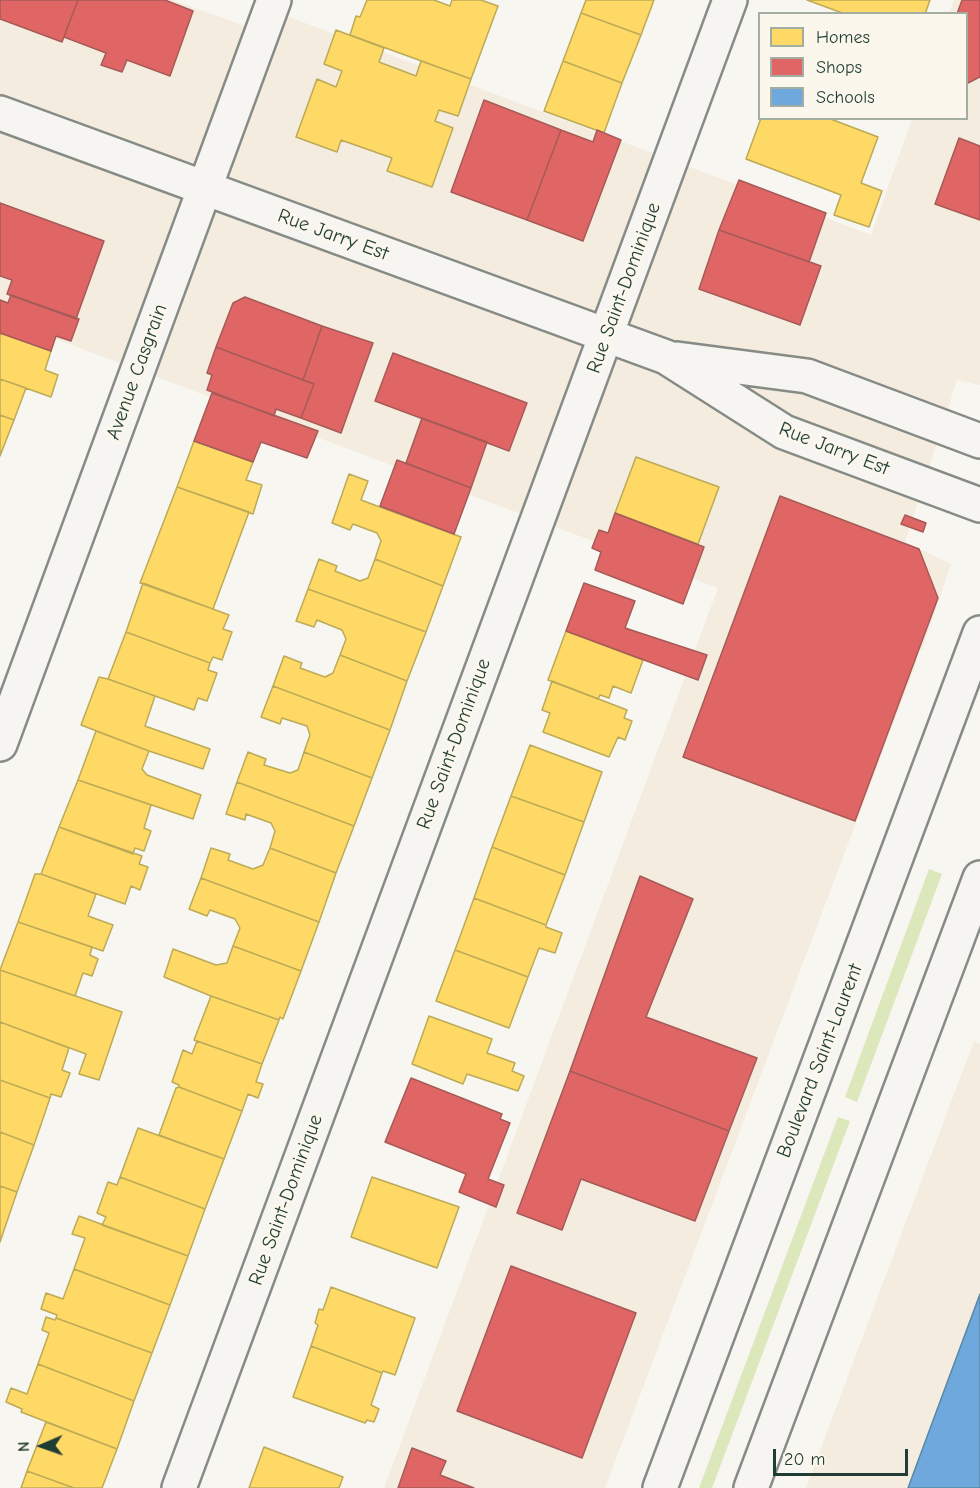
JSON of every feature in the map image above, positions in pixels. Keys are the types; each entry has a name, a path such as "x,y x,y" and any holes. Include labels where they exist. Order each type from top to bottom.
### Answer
{"main road":[{"name":"Avenue Casgrain","path":"0,744 274,0"},
{"name":"Rue Saint-Dominique","path":"179,1488 730,0"},
{"name":"Rue Jarry Est","path":"0,113 666,357 784,432 980,505"},
{"name":"Rue Jarry Est","path":"666,357 807,376 980,441"},
{"name":"Boulevard Saint-Laurent","path":"660,1488 980,633"},
{"path":"751,1488 980,878"}],"shaded area":[{"path":"0,0 172,0 251,28 257,5 871,235 912,120 968,120 968,12 949,12 954,0 980,0 980,385 957,380 905,542 951,564 922,650 733,592 917,661 605,1488 384,1488 718,588 0,318"},
{"path":"974,1041 980,1044 980,1488 806,1488"}],"green space":[{"path":"929,869 942,874 857,1102 845,1097"},
{"path":"838,1117 850,1121 712,1488 699,1488"}],"building: Homes":[{"path":"367,0 434,0 450,6 452,0 481,0 498,6 471,79 350,35 356,16 360,17"},
{"path":"586,0 654,0 641,35 581,13"},
{"path":"807,0 930,0 926,12 840,12"},
{"path":"581,13 641,35 622,83 563,61"},
{"path":"336,30 384,48 379,62 416,76 421,61 471,79 458,116 439,110 435,121 453,128 432,187 387,171 392,158 341,140 337,152 296,137 317,79 336,87 342,71 324,64"},
{"path":"563,61 622,83 604,133 544,111"},
{"path":"760,120 833,120 878,137 861,183 882,191 869,227 834,215 841,195 746,159"},
{"path":"0,333 51,351 45,370 58,375 51,397 0,379"},
{"path":"0,379 26,388 14,420 0,415"},
{"path":"0,415 14,420 0,456"},
{"path":"194,441 253,462 246,480 262,485 253,514 177,487"},
{"path":"636,457 719,487 698,544 615,513"},
{"path":"349,474 368,481 361,500 461,537 443,586 375,559 381,541 377,533 353,524 350,530 332,523"},
{"path":"177,487 249,512 213,609 140,583"},
{"path":"319,559 337,566 335,571 360,581 368,578 375,559 443,586 426,632 308,589"},
{"path":"143,583 229,615 223,629 232,632 222,660 213,657 210,663 126,632"},
{"path":"308,589 426,632 407,681 340,655 346,639 342,630 317,620 314,627 296,621"},
{"path":"566,631 643,660 631,693 613,686 609,698 600,695 598,699 548,680"},
{"path":"126,632 210,663 208,670 217,673 207,701 198,698 194,710 108,679"},
{"path":"340,655 407,681 390,730 273,686 284,656 302,663 300,668 325,677 333,673"},
{"path":"99,677 155,696 145,726 210,749 203,769 81,725"},
{"path":"552,681 627,710 624,718 632,721 625,740 618,737 609,757 543,732 550,713 542,710"},
{"path":"273,686 390,730 372,778 304,752 310,735 307,726 282,718 280,724 261,717"},
{"path":"96,731 149,751 142,769 147,775 201,795 193,819 78,780"},
{"path":"530,745 602,772 584,822 511,796"},
{"path":"248,752 266,759 264,765 290,773 298,770 304,752 372,778 354,826 237,782"},
{"path":"78,780 151,805 144,828 151,831 144,851 135,848 133,854 59,827"},
{"path":"237,782 354,826 336,873 270,848 275,831 271,823 246,814 245,820 226,814"},
{"path":"511,796 584,822 565,875 492,847"},
{"path":"59,827 142,856 139,864 148,867 140,890 131,886 125,904 41,874"},
{"path":"492,847 565,875 546,925 474,898"},
{"path":"211,848 230,854 228,860 253,869 263,865 270,848 336,873 319,922 201,878"},
{"path":"35,874 41,874 96,894 88,916 113,925 103,951 18,922"},
{"path":"201,878 319,922 301,971 233,946 240,928 235,919 210,910 207,916 189,909"},
{"path":"474,898 562,933 555,953 539,948 528,977 455,950"},
{"path":"18,922 92,947 90,955 98,959 92,976 83,973 75,996 0,970"},
{"path":"233,946 301,971 283,1019 280,1017 279,1020 211,996 164,977 173,949 216,965 227,963"},
{"path":"455,950 528,977 509,1028 436,1001"},
{"path":"0,970 122,1012 99,1080 79,1074 86,1054 0,1022"},
{"path":"211,996 279,1020 262,1064 194,1040"},
{"path":"429,1016 492,1039 487,1053 515,1063 512,1071 524,1076 518,1091 467,1074 463,1084 412,1064"},
{"path":"0,1022 69,1048 62,1070 70,1073 61,1097 51,1094 50,1098 0,1080"},
{"path":"197,1041 262,1064 256,1082 263,1084 258,1098 248,1094 242,1111 179,1087 172,1082 183,1050 192,1054"},
{"path":"0,1080 50,1098 34,1145 0,1132"},
{"path":"179,1087 242,1111 224,1159 159,1135 176,1088"},
{"path":"138,1128 224,1159 205,1209 120,1177"},
{"path":"0,1132 34,1145 17,1192 0,1186"},
{"path":"120,1177 205,1209 188,1256 102,1225 106,1217 97,1213 108,1182 117,1185"},
{"path":"372,1177 459,1207 437,1268 351,1237"},
{"path":"0,1186 17,1192 0,1242"},
{"path":"79,1216 188,1256 170,1305 74,1269 85,1238 72,1234"},
{"path":"74,1269 170,1305 152,1353 56,1318 57,1315 41,1309 46,1293 63,1299"},
{"path":"331,1287 415,1318 395,1375 383,1371 382,1373 311,1346 318,1325 315,1323 319,1309 323,1310"},
{"path":"46,1317 55,1320 56,1318 152,1353 134,1401 38,1364 49,1333 42,1330"},
{"path":"311,1346 382,1373 371,1405 379,1409 374,1422 367,1420 365,1423 293,1397"},
{"path":"38,1364 134,1401 117,1449 21,1412 22,1409 6,1402 11,1388 27,1394"},
{"path":"46,1422 117,1449 102,1488 74,1488 27,1471"},
{"path":"264,1447 343,1477 339,1488 249,1488"},
{"path":"27,1471 74,1488 21,1488"}],"building: Shops":[{"path":"0,0 78,0 62,42 0,19"},
{"path":"78,0 165,0 193,11 170,76 127,60 122,72 101,65 106,53 64,37"},
{"path":"962,0 980,0 980,77 968,83 968,12 958,12"},
{"path":"484,100 561,130 527,220 451,192"},
{"path":"561,130 593,142 597,130 621,140 583,241 527,220"},
{"path":"959,138 980,146 980,220 935,204"},
{"path":"739,180 826,213 809,262 719,230"},
{"path":"0,203 104,241 76,319 7,294 12,280 0,276"},
{"path":"719,230 821,266 800,325 699,289"},
{"path":"11,295 79,319 71,341 56,336 51,351 0,333 0,300 8,303"},
{"path":"245,297 322,326 303,380 216,347 233,303"},
{"path":"322,326 373,343 341,433 301,418 314,384 303,380"},
{"path":"216,347 314,384 301,418 276,409 274,416 207,390 212,375 207,373"},
{"path":"393,353 527,403 509,451 375,401"},
{"path":"212,393 318,431 307,458 261,442 253,462 194,441"},
{"path":"422,418 487,442 471,488 406,463"},
{"path":"397,460 471,488 454,534 380,506"},
{"path":"780,496 919,549 938,598 855,821 683,757"},
{"path":"615,513 704,547 683,604 595,570 601,552 592,548 599,530 608,533"},
{"path":"905,515 926,523 923,532 901,524"},
{"path":"584,583 635,601 625,628 707,655 698,680 566,631"},
{"path":"640,876 693,899 646,1017 757,1058 729,1131 570,1071"},
{"path":"570,1071 729,1131 695,1221 581,1179 562,1230 517,1213"},
{"path":"411,1078 502,1114 500,1119 510,1123 488,1179 504,1185 496,1207 459,1192 466,1174 385,1142"},
{"path":"511,1266 636,1313 582,1458 457,1411"},
{"path":"412,1448 446,1461 440,1475 474,1488 398,1488"}],"building: Schools":[{"path":"980,1294 980,1488 908,1488"}]}
